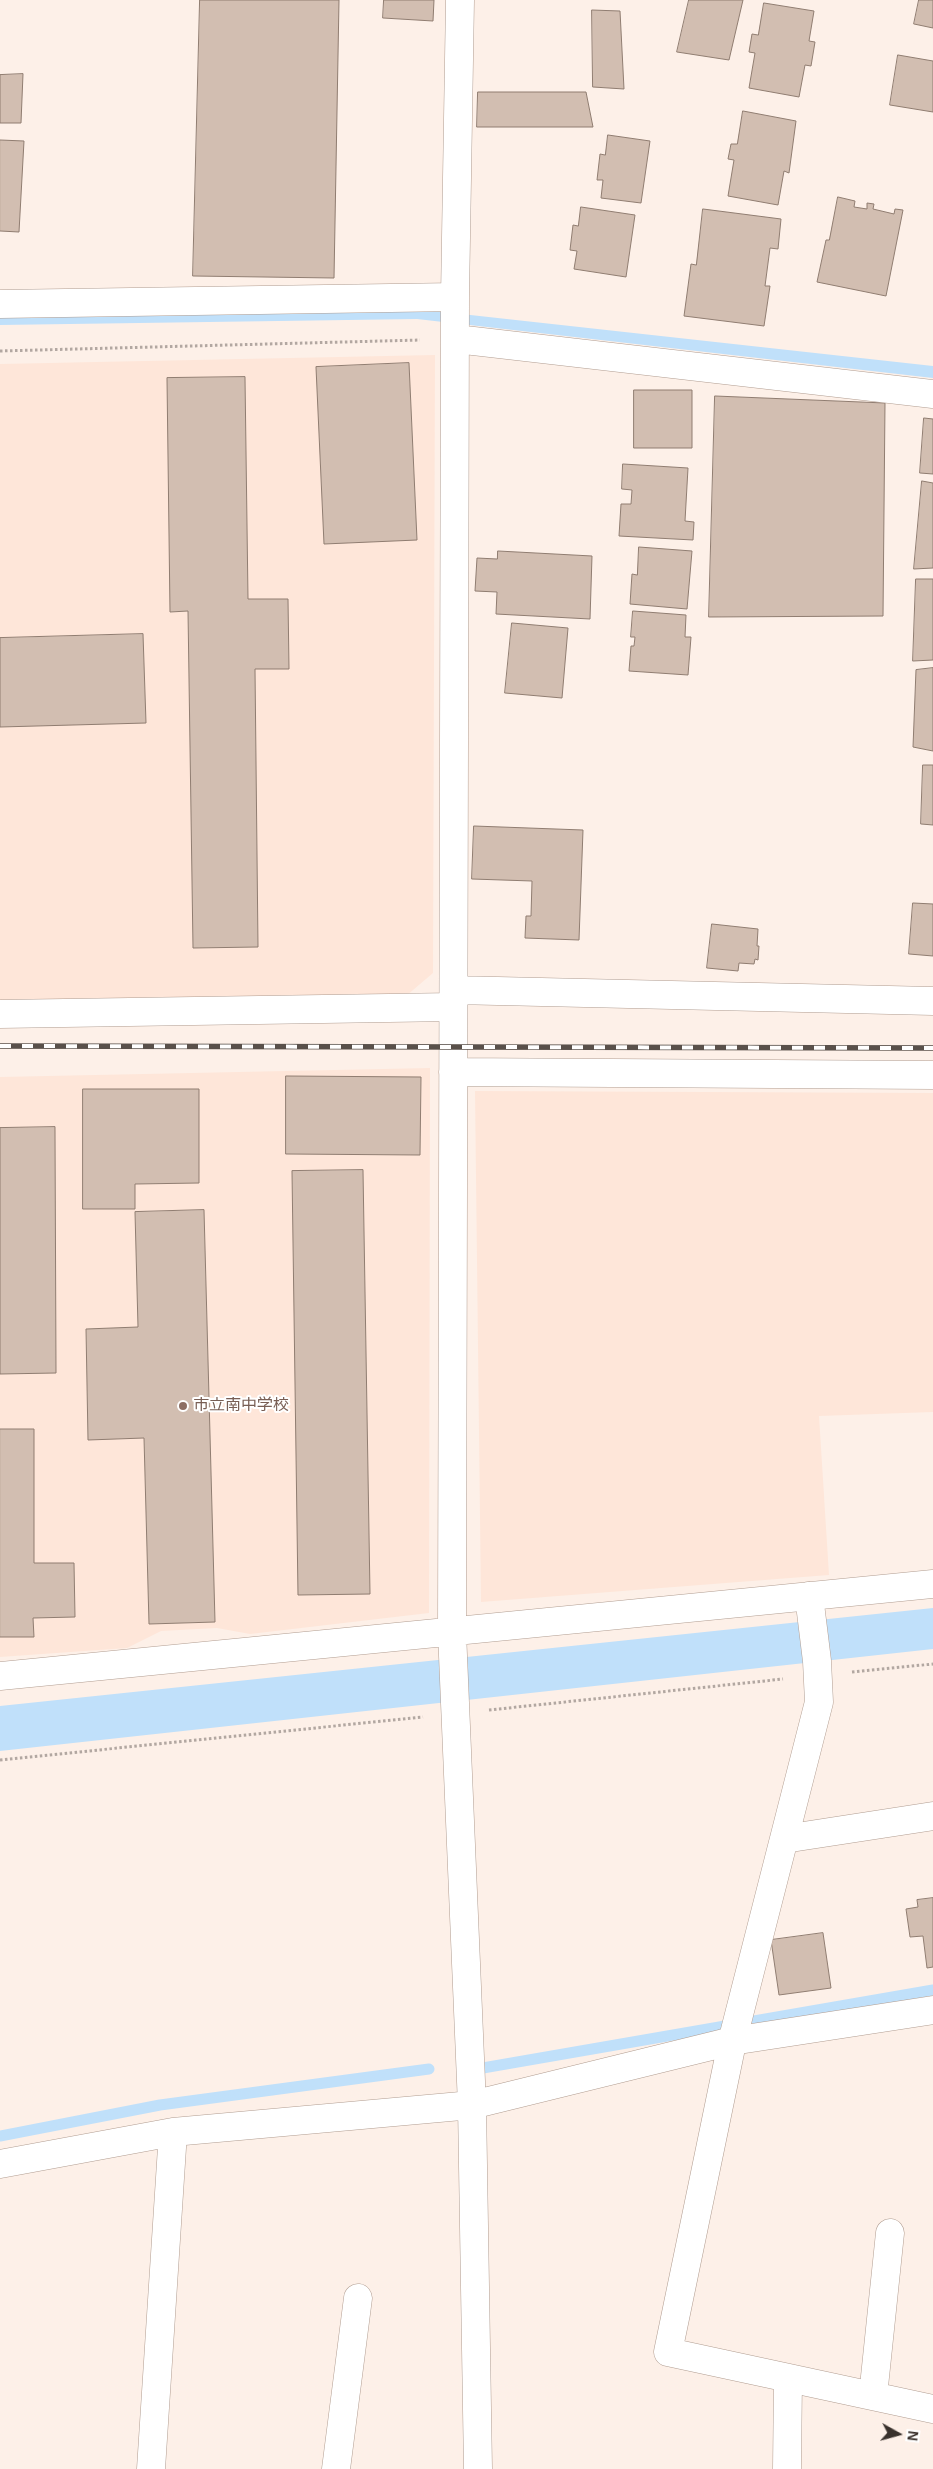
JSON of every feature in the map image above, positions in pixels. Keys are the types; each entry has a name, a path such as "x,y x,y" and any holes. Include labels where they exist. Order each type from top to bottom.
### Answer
{"street":[{"path":"460,0 456,319 453,999 453,1642 454,1704 472,2105 478,2469"},
{"path":"0,304 456,319 933,394"},
{"path":"0,1014 453,999 933,1001"},
{"path":"453,1072 933,1075"},
{"path":"0,1676 453,1642 810,1608 933,1584"},
{"path":"810,1608 817,1662 819,1702 732,2039 668,2352 933,2409"},
{"path":"784,1840 933,1816"},
{"path":"0,2164 174,2132 472,2105 732,2039 933,2010"},
{"path":"151,2469 174,2132"},
{"path":"873,2396 890,2233"},
{"path":"336,2469 358,2298"},
{"path":"787,2469 788,2378"}],"path":[{"path":"0,351 456,319"}],"shaded area":[{"path":"435,355 433,973 406,996 0,1003 0,727 146,722 143,634 0,638 0,364","holes":["409,363 417,539 324,544 317,367","245,377 248,599 288,599 289,668 255,669 258,947 193,948 188,611 171,612"]},
{"path":"430,1068 429,1613 250,1634 217,1628 161,1631 127,1648 0,1657 0,1637 33,1637 33,1618 75,1617 74,1563 34,1563 34,1429 0,1429 0,1374 56,1373 55,1127 0,1128 0,1077","holes":["286,1077 421,1077 420,1155 286,1154","83,1089 198,1089 199,1183 135,1184 135,1209 84,1209","363,1170 370,1593 299,1595 292,1171","204,1210 215,1622 149,1624 144,1438 88,1439 86,1329 138,1327 135,1212"]},
{"path":"475,1091 933,1093 933,1412 819,1416 829,1575 481,1602"}],"water":[{"path":"416,309 933,366 933,378 417,319 0,325 0,317"},
{"path":"933,1608 933,1649 0,1751 0,1706"}],"building":[{"path":"200,0 339,0 334,278 193,276"},
{"path":"384,0 434,0 433,21 383,18"},
{"path":"689,0 743,0 729,60 677,52"},
{"path":"919,0 933,0 933,28 914,24"},
{"path":"764,3 814,11 809,41 815,42 811,66 805,65 799,97 749,88 755,53 749,52 752,34 758,35"},
{"path":"592,10 620,11 624,89 593,87"},
{"path":"898,55 933,61 933,112 890,105"},
{"path":"23,74 21,123 0,123 0,75"},
{"path":"478,92 586,92 593,127 477,127"},
{"path":"743,111 796,121 789,173 784,171 778,205 728,196 734,160 728,159 731,144 737,144"},
{"path":"608,135 650,141 641,203 601,198 603,180 597,180 600,154 605,155"},
{"path":"0,140 24,141 19,232 0,231"},
{"path":"838,197 855,201 854,207 867,209 867,203 874,204 873,209 894,214 895,209 903,210 886,296 817,282 826,240 829,240"},
{"path":"581,207 635,215 626,277 574,269 577,251 570,250 573,225 578,226"},
{"path":"703,209 781,219 778,249 770,248 765,286 770,286 764,326 684,316 691,264 696,265"},
{"path":"409,363 417,540 324,544 316,367"},
{"path":"245,377 248,599 288,599 289,669 255,669 258,947 193,948 188,611 170,612 167,378"},
{"path":"634,390 692,390 692,448 634,448"},
{"path":"715,396 885,403 883,616 709,617"},
{"path":"924,418 933,419 933,474 920,473"},
{"path":"623,464 688,468 685,521 694,522 693,540 619,536 621,504 631,504 632,490 622,489"},
{"path":"922,481 933,483 933,568 914,569"},
{"path":"639,547 692,551 687,609 630,604 632,574 637,575"},
{"path":"498,551 592,556 590,619 496,614 497,592 475,591 477,558 497,559"},
{"path":"916,579 933,579 933,660 913,661"},
{"path":"633,611 686,615 685,637 691,637 688,675 629,671 631,646 634,646 635,637 631,637"},
{"path":"512,623 568,628 562,698 505,693"},
{"path":"143,634 146,723 0,727 0,638"},
{"path":"933,668 933,751 913,747 916,670"},
{"path":"923,765 933,765 933,825 921,824"},
{"path":"474,826 583,830 579,940 525,938 526,916 531,916 532,881 472,879"},
{"path":"913,903 933,904 933,956 909,954"},
{"path":"712,924 758,929 758,960 755,959 754,964 739,963 738,971 707,968"},
{"path":"286,1076 421,1077 420,1155 286,1154"},
{"path":"83,1089 199,1089 199,1183 135,1184 135,1209 83,1209"},
{"path":"55,1127 56,1373 0,1374 0,1128"},
{"path":"363,1170 370,1594 298,1595 292,1171"},
{"path":"204,1210 215,1622 149,1624 144,1438 88,1440 86,1329 138,1327 135,1212"},
{"path":"0,1429 34,1429 34,1563 74,1563 75,1617 33,1618 34,1637 0,1637"},
{"path":"933,1898 933,1967 927,1968 923,1936 910,1937 906,1909 918,1907 917,1900"},
{"path":"823,1933 831,1988 779,1995 771,1940"}],"waterway":[{"path":"477,2069 933,1990"},
{"path":"0,2136 160,2105 429,2069"}],"railway":[{"path":"0,1046 933,1048"}],"place":[{"name":"市立南中学校","path":"183,1406"}]}
